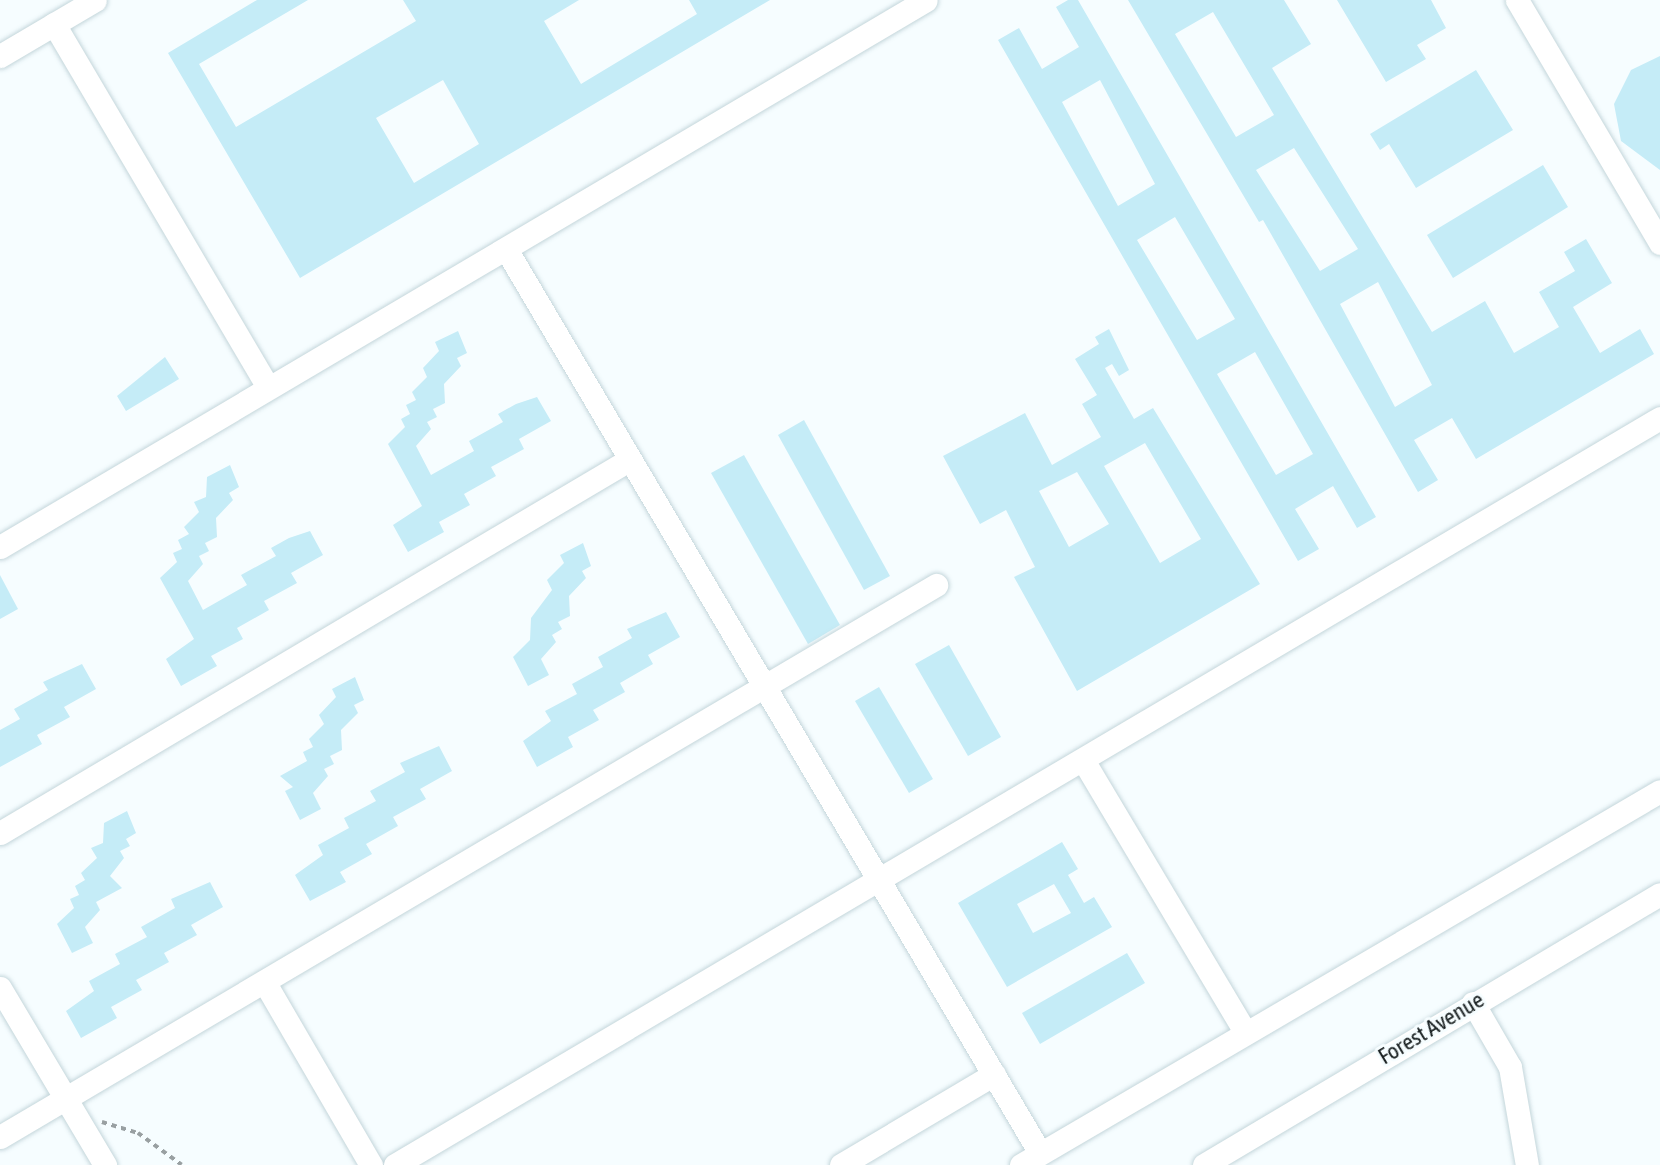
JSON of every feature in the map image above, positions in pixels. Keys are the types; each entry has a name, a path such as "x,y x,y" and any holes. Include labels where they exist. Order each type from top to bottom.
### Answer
{"street":[{"path":"0,56 95,0"},
{"path":"0,547 926,0"},
{"path":"1517,0 1660,243"},
{"path":"54,24 268,388"},
{"path":"506,250 627,461 880,879 994,1074 1031,1159 1244,1030 1660,791"},
{"path":"395,1165 1660,418"},
{"path":"0,833 627,461"},
{"path":"0,1137 936,585"},
{"path":"1083,760 1244,1030"},
{"name":"Forest Avenue","path":"1204,1165 1660,894"},
{"path":"265,982 371,1165"},
{"path":"0,988 105,1165"},
{"path":"1473,1003 1514,1078 1527,1165"},
{"path":"841,1165 994,1074"}],"path":[{"path":"82,1126 118,1125 182,1165"}],"building":[{"path":"257,0 308,0 199,64 236,127 416,21 403,0 579,0 544,21 581,84 697,14 689,0 770,0 300,278 168,53","holes":["443,80 479,144 414,183 376,118"]},
{"path":"1068,0 1078,0 1376,517 1357,528 1333,486 1295,509 1319,549 1298,561 998,40 1019,28 1042,69 1079,47 1056,7","holes":["1100,80 1155,184 1118,206 1062,102","1175,217 1235,319 1197,340 1137,240","1255,352 1313,454 1276,475 1217,374"]},
{"path":"1128,0 1284,0 1311,44 1272,68 1432,332 1485,301 1514,353 1559,327 1539,292 1575,271 1564,252 1586,239 1612,283 1573,307 1600,353 1640,329 1654,354 1476,459 1452,418 1414,440 1438,480 1418,492 1263,220 1259,222","holes":["1213,12 1274,115 1236,137 1175,34","1294,148 1358,249 1320,271 1256,170","1378,282 1432,385 1395,407 1340,304"]},
{"path":"1337,0 1431,0 1446,28 1417,45 1426,59 1386,82"},
{"path":"1660,56 1660,170 1621,141 1614,104 1631,70"},
{"path":"1476,70 1513,130 1416,188 1389,144 1380,150 1370,134"},
{"path":"1543,165 1568,207 1453,278 1427,235"},
{"path":"1109,329 1129,370 1119,376 1112,364 1105,368 1134,419 1153,408 1260,584 1077,691 1014,577 1035,567 1006,510 980,524 943,456 1025,413 1052,465 1101,437 1082,404 1097,395 1075,359 1099,344 1095,337","holes":["1145,443 1201,539 1160,563 1104,466","1077,472 1109,524 1069,547 1039,491"]},
{"path":"458,331 467,353 457,358 461,366 444,384 445,403 433,409 437,417 427,422 431,429 416,446 431,475 474,451 469,441 503,422 498,414 516,404 537,397 551,421 519,439 524,449 491,467 496,476 464,494 470,505 439,522 444,532 408,552 393,525 422,506 388,444 405,427 401,419 410,414 406,405 416,400 412,392 427,377 423,368 439,351 435,342"},
{"path":"165,357 179,379 126,411 117,396"},
{"path":"804,420 890,576 864,590 778,435"},
{"path":"744,455 840,625 808,644 711,473"},
{"path":"230,465 239,487 229,493 233,500 216,518 217,537 205,543 209,551 199,556 203,564 188,581 203,610 247,585 241,575 276,556 271,548 289,538 310,531 323,555 291,573 297,583 264,601 269,610 237,628 243,639 211,656 217,666 181,686 166,659 194,639 160,578 177,562 173,553 182,549 178,540 189,534 184,527 199,512 194,502 206,497 207,477"},
{"path":"583,543 591,566 582,571 586,578 569,596 570,616 558,622 562,629 552,635 556,642 541,659 549,675 528,686 513,657 530,640 531,618 552,590 547,580 564,563 560,555"},
{"path":"0,575 18,609 0,619"},
{"path":"666,612 680,637 648,655 653,664 620,683 625,692 593,710 599,720 568,737 573,747 537,767 523,741 551,721 545,711 577,694 572,684 603,667 598,657 632,638 627,629"},
{"path":"949,645 1001,737 968,756 915,664"},
{"path":"82,664 96,689 64,707 70,717 37,735 42,744 0,767 0,730 20,719 14,709 48,690 43,682"},
{"path":"355,677 364,700 354,705 358,713 341,730 342,750 330,756 334,764 324,769 328,776 313,793 321,809 300,820 285,791 293,787 280,776 307,761 303,752 313,747 309,739 324,724 319,715 336,697 332,689"},
{"path":"879,687 933,779 909,793 855,701"},
{"path":"439,746 452,771 420,789 426,799 393,817 398,826 366,844 372,854 340,872 346,882 310,901 295,875 323,855 318,845 349,828 344,818 376,801 370,791 405,772 400,763"},
{"path":"127,811 136,833 126,839 130,846 120,851 124,858 110,876 122,888 96,902 100,910 85,927 93,943 72,953 57,924 74,908 70,899 79,895 75,886 85,880 81,873 97,858 91,848 103,843 104,823"},
{"path":"1062,842 1078,869 1068,875 1084,903 1094,897 1112,927 1007,987 958,903","holes":["1054,884 1071,913 1033,933 1017,904"]},
{"path":"210,882 223,907 191,925 197,935 164,953 169,962 136,980 142,990 111,1007 117,1018 81,1038 66,1011 94,991 89,981 120,964 115,954 147,937 141,927 175,908 171,899"},
{"path":"1127,953 1145,983 1040,1044 1022,1013"}]}
